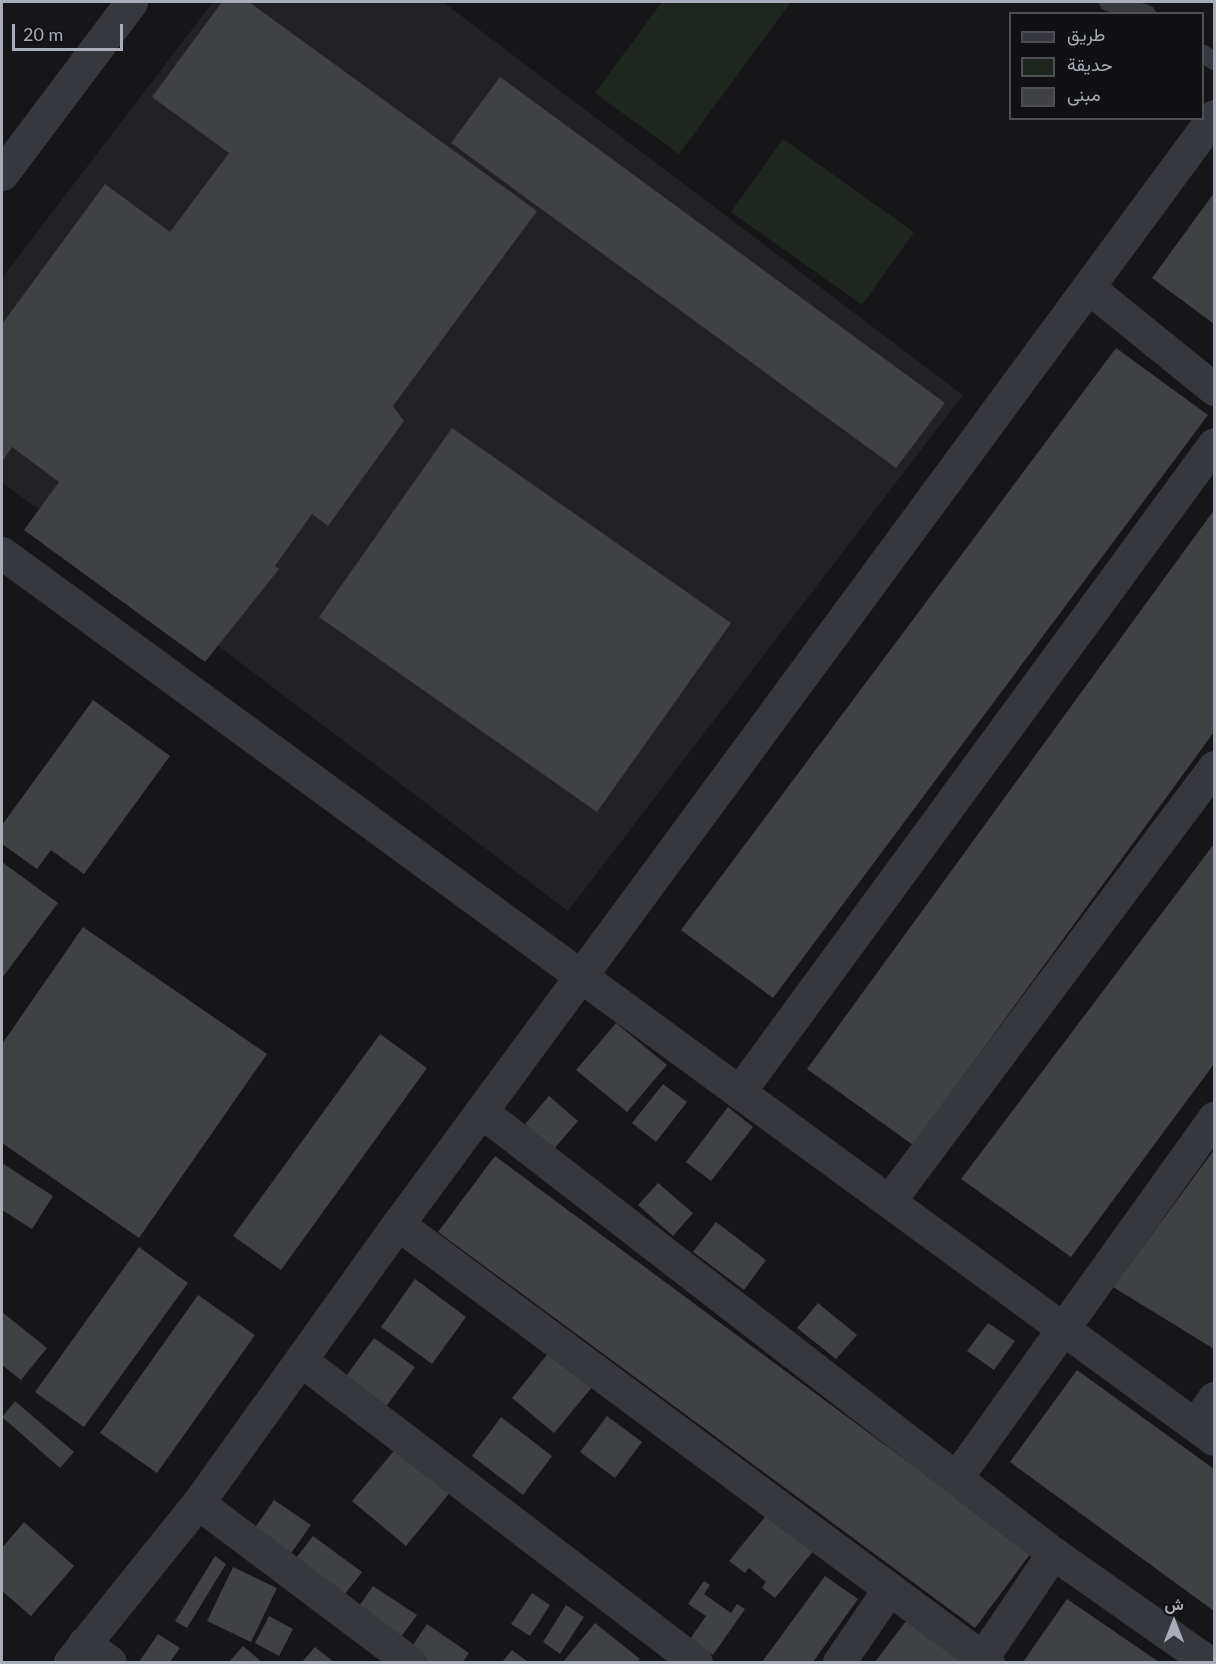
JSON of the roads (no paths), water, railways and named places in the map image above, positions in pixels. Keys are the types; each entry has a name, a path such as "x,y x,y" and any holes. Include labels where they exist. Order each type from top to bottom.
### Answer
{"street":[{"path":"2,174 131,2"},
{"path":"110,1662 77,1653 198,1503 398,1224 1215,116"},
{"path":"1088,288 1215,389"},
{"path":"739,1092 1215,444"},
{"path":"2,553 1205,1432 1215,1398"},
{"path":"889,1201 1215,767"},
{"path":"482,1112 1053,1552 1208,1662"},
{"path":"956,1478 1215,1118"},
{"path":"398,1224 985,1660 1053,1552"},
{"path":"302,1361 696,1662"},
{"path":"198,1503 410,1662"},
{"path":"840,1662 889,1589"}],"lane":[{"path":"1108,2 1140,12"}]}
